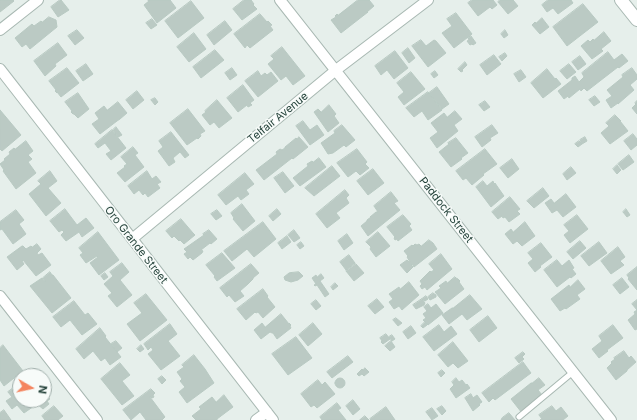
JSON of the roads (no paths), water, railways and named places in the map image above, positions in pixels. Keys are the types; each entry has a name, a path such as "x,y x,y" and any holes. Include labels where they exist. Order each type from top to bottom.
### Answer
{"street":[{"path":"0,30 38,0"},
{"name":"Paddock Street","path":"280,0 611,420"},
{"name":"Telfair Avenue","path":"132,239 336,70 428,0"},
{"path":"621,0 637,20"},
{"name":"Oro Grande Street","path":"0,69 274,420"},
{"path":"0,296 97,420"},
{"path":"256,420 267,412"}],"lane":[{"path":"519,417 573,372"}]}
